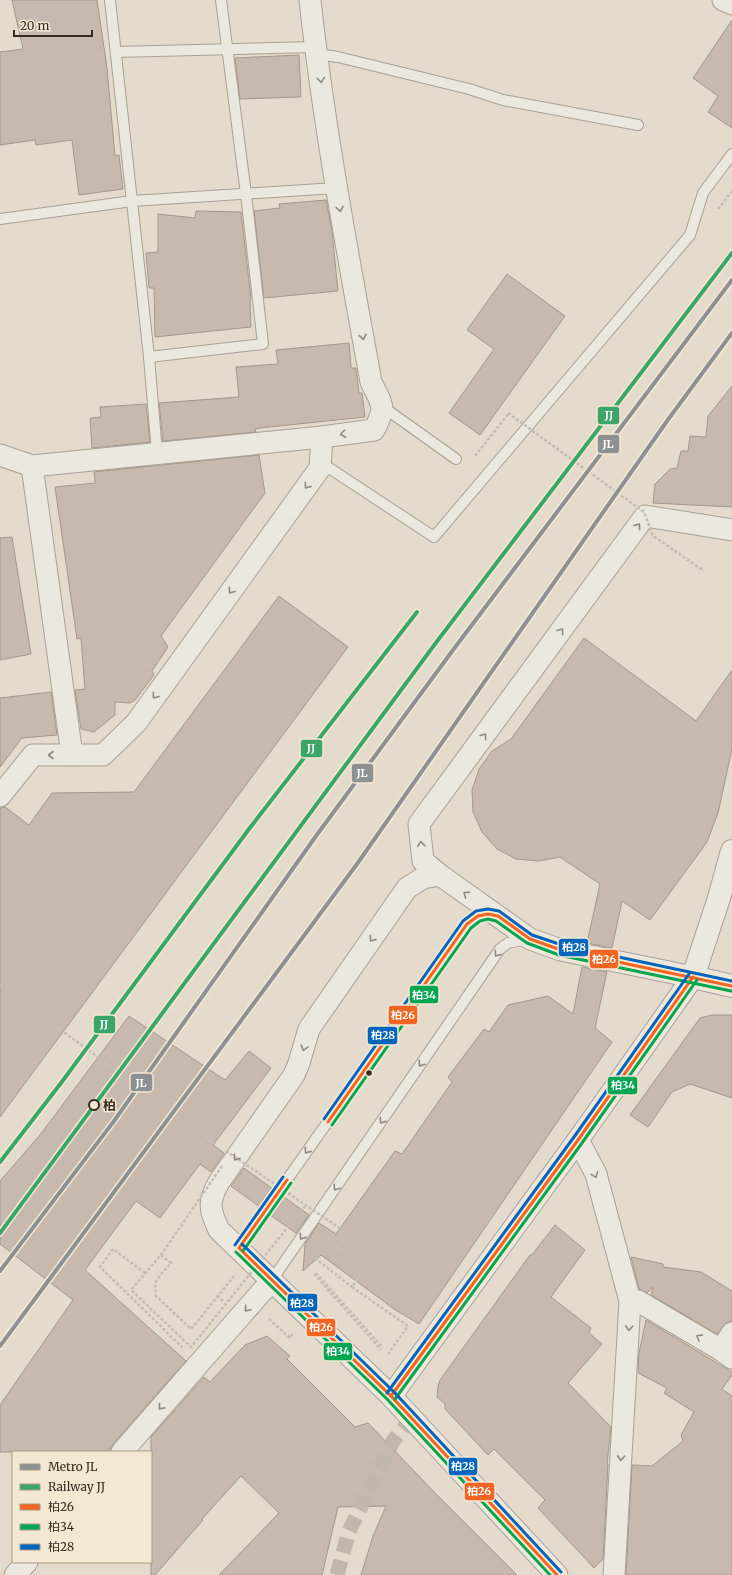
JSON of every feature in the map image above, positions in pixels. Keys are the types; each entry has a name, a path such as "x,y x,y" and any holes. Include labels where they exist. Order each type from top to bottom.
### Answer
{"street":[{"path":"0,455 32,466 322,437 374,430 382,416 383,407 371,382 336,188 310,0"},
{"path":"723,0 732,4"},
{"path":"0,796 33,755 103,754 136,722 320,468 322,437"},
{"path":"32,466 72,755"},
{"path":"732,530 645,516 419,824 423,861 440,875 530,939 561,950 732,986"},
{"path":"391,1396 578,1140 693,977 731,861"},
{"path":"440,875 423,878 407,888 310,1029 294,1075 213,1193 210,1206 213,1218 219,1230 391,1396 557,1575"},
{"path":"578,1140 596,1174 630,1301 614,1575"},
{"path":"123,1451 272,1280"},
{"path":"630,1301 638,1301 728,1347"},
{"path":"15,1575 26,1563"}],"lane":[{"path":"110,0 158,453"},
{"path":"149,357 263,344 246,194 221,0"},
{"path":"116,52 227,50 316,51 469,89 503,100 638,125"},
{"path":"320,462 434,537 690,234 703,193 732,154"},
{"path":"0,219 132,201 336,188"},
{"path":"383,407 456,459"},
{"path":"239,1248 467,924 478,916 488,914 498,916"},
{"path":"272,1280 500,950 508,943 530,939"}],"path":[{"path":"471,461 508,413 644,512 653,536 704,571"},
{"path":"0,985 219,1146"},
{"path":"226,1151 305,1206 347,1233"},
{"path":"222,1166 161,1254 131,1290 191,1347 305,1206"},
{"path":"320,1234 365,1266 352,1286"},
{"path":"145,1273 113,1249 100,1267 185,1350 226,1304 218,1296"},
{"path":"309,1253 408,1326 388,1354"},
{"path":"161,1254 171,1263 155,1283 156,1296 191,1329 236,1274"},
{"path":"315,1274 382,1349"}],"building":[{"path":"12,0 97,0 107,68 115,156 119,155 123,189 79,195 72,140 36,145 35,140 0,145 0,52 23,49"},
{"path":"732,20 732,128 708,112 718,96 693,78"},
{"path":"299,55 301,97 240,99 235,58"},
{"path":"326,200 332,231 338,291 264,298 254,211 280,208 279,204"},
{"path":"196,211 241,212 251,299 251,327 155,337 154,288 149,288 146,253 158,252 158,214 195,218"},
{"path":"507,274 565,316 480,435 449,413 494,349 467,330"},
{"path":"349,343 351,368 356,368 359,393 362,393 365,417 260,428 255,429 256,432 163,441 159,403 239,397 236,367 278,364 276,350"},
{"path":"732,386 732,507 653,503 655,484 670,469 677,468 681,451 688,451 690,436 706,437 708,416"},
{"path":"146,404 150,442 92,448 90,418 101,417 100,407"},
{"path":"259,455 265,493 161,636 168,647 152,671 154,675 135,700 130,703 115,702 115,715 94,732 81,729 75,690 85,689 81,638 77,639 55,487 95,483 94,472"},
{"path":"12,537 31,654 0,660 0,538"},
{"path":"279,596 348,647 0,1117 0,808 5,807 29,825 52,793 134,792"},
{"path":"584,638 696,721 732,670 732,749 718,813 707,842 650,920 622,901 612,948 587,943 600,884 560,857 539,861 516,859 497,849 482,832 473,812 472,790 479,769 492,751 511,739"},
{"path":"51,692 57,735 22,738 0,767 0,698"},
{"path":"582,967 607,972 595,1028 612,1042 419,1324 394,1309 321,1255 303,1271 305,1244 319,1223 336,1234 395,1151 402,1154 452,1082 448,1077 484,1029 489,1032 508,1005 548,996 573,1014"},
{"path":"712,1015 732,1015 732,1098 690,1084 672,1092 648,1127 630,1115 700,1018"},
{"path":"129,1016 225,1080 249,1051 271,1068 213,1145 224,1153 211,1172 200,1164 160,1218 136,1201 85,1270 186,1361 113,1444 109,1451 0,1452 0,1405 73,1300 0,1244 0,1181 40,1135"},
{"path":"244,1168 273,1189 260,1207 231,1186"},
{"path":"283,1196 309,1215 296,1233 270,1215"},
{"path":"555,1225 585,1250 551,1297 591,1328 589,1333 602,1344 568,1383 611,1427 607,1464 603,1559 594,1568 538,1508 545,1500 494,1449 488,1455 445,1409 445,1404 437,1397 440,1380 530,1255 532,1255"},
{"path":"631,1257 663,1264 663,1267 701,1272 732,1291 732,1321 726,1323 717,1334 651,1295 653,1287 647,1293 639,1289"},
{"path":"646,1320 732,1372 732,1375 722,1389 732,1396 732,1575 626,1575 632,1465 652,1466 683,1441 681,1435 694,1412 664,1393 667,1388 638,1373 639,1353"},
{"path":"267,1336 290,1356 287,1359 355,1427 368,1423 517,1575 361,1575 373,1536 386,1506 338,1507 322,1575 219,1575 279,1513 241,1476 202,1519 203,1520 155,1575 151,1575 151,1437 204,1377 210,1382 245,1345"}],"tunnel":[{"path":"337,1575 349,1531 393,1441 412,1418"}],"metro line":[{"name":"JL","path":"0,1271 114,1121 316,836 453,650 732,280"},
{"name":"JL","path":"0,1346 357,864 667,421 732,333"}],"rail line":[{"name":"JJ","path":"0,1233 435,644 732,253"},
{"name":"JJ","path":"0,1162 61,1083 249,829 417,612"}],"transit line":[{"name":"柏28","path":"324,1119 463,921 476,911 488,909 499,911 532,935 562,945 732,981"},
{"name":"柏26","path":"328,1122 467,924 478,916 488,914 498,916 530,939 561,950 732,986"},
{"name":"柏34","path":"332,1125 471,928 480,921 488,919 496,921 527,943 559,955 731,991"},
{"name":"柏28","path":"387,1393 574,1137 689,974"},
{"name":"柏26","path":"391,1396 578,1140 693,977"},
{"name":"柏34","path":"395,1399 582,1143 697,980"},
{"name":"柏28","path":"235,1245 283,1177"},
{"name":"柏26","path":"239,1248 287,1180"},
{"name":"柏34","path":"243,1251 291,1183"},
{"name":"柏28","path":"242,1244 395,1393 561,1572"},
{"name":"柏26","path":"239,1248 391,1396 557,1575"},
{"name":"柏34","path":"236,1252 387,1399 550,1575"}],"place":[{"name":"柏","path":"94,1105"}]}
